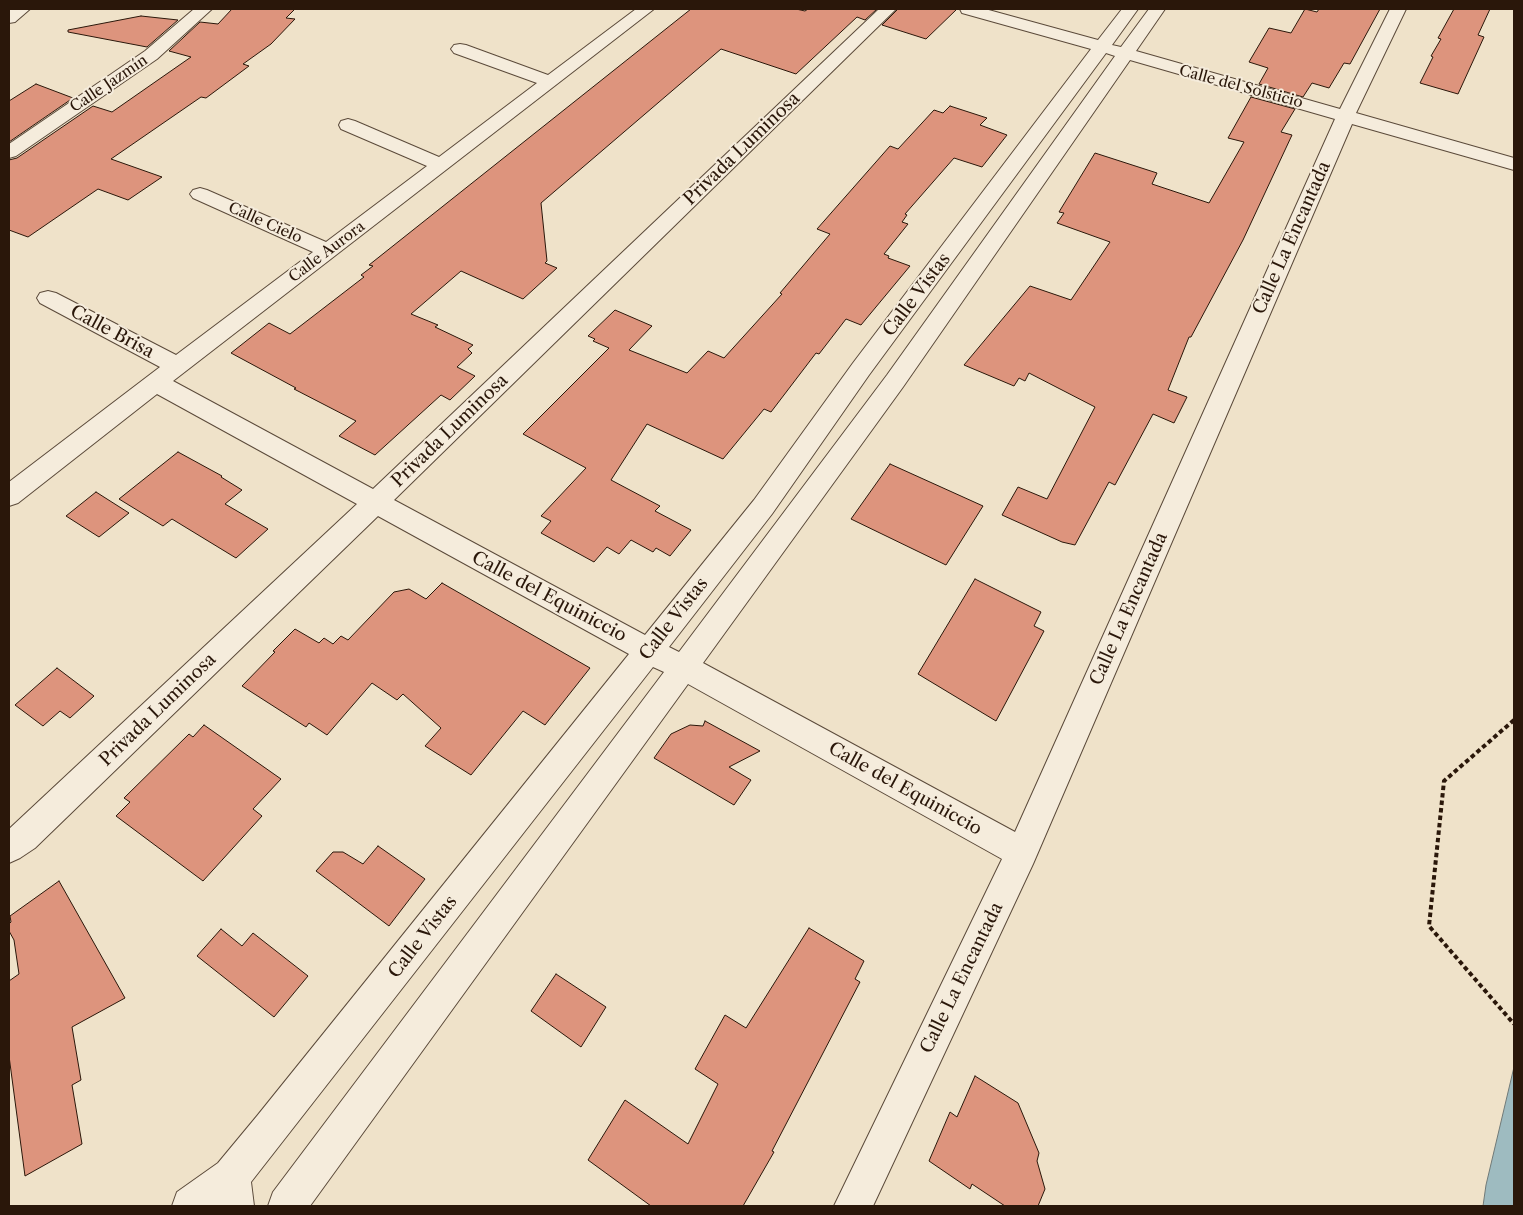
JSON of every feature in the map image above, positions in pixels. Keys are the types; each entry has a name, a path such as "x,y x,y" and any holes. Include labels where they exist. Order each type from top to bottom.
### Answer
{"street":[{"path":"9,18 22,9"},
{"name":"Calle Jazmín","path":"9,152 152,55 204,9"},
{"name":"Calle Aurora","path":"9,496 155,382 646,9"},
{"name":"Privada Luminosa","path":"9,847 24,837 376,503 888,9"},
{"name":"Calle del Solsticio","path":"968,9 1514,164"},
{"name":"Calle Vistas","path":"287,1206 895,382 1027,192 1112,51 1130,9"},
{"name":"Calle Vistas","path":"191,1206 233,1191 270,1129 763,507 861,369 1000,184 1112,51 1157,9"},
{"name":"Calle La Encantada","path":"853,1206 1022,853 1346,116 1398,9"},
{"path":"460,49 551,82"},
{"path":"348,125 442,165"},
{"path":"1000,184 1027,192"},
{"name":"Calle Cielo","path":"200,194 329,251"},
{"name":"Calle Brisa","path":"48,298 177,366"},
{"path":"861,369 895,382"},
{"name":"Calle del Equiniccio","path":"155,382 649,651 683,667 1022,853"}],"path":[{"path":"1514,720 1444,781 1429,926 1514,1024"}],"water":[{"path":"1514,1067 1514,1206 1483,1206 1486,1185"}],"building":[{"path":"232,9 295,9 286,18 295,19 271,44 243,64 249,66 206,98 201,97 111,159 162,177 128,200 98,189 28,237 9,230 9,160 17,158 93,106 112,112 191,57 169,51 200,22 218,24"},
{"path":"691,9 796,9 805,11 808,9 877,9 865,20 857,17 796,74 721,49 541,203 547,261 545,263 557,268 523,299 461,271 411,314 438,325 435,327 473,345 468,349 472,353 457,367 475,376 450,400 441,395 375,455 339,436 356,421 294,389 296,388 231,353 269,323 290,334 364,277 361,275 373,266 369,265"},
{"path":"898,9 957,9 926,39 882,25"},
{"path":"1305,9 1317,12 1319,9 1380,9 1350,64 1344,63 1329,88 1312,83 1303,97 1259,84 1268,68 1249,62 1269,28 1291,33"},
{"path":"1454,9 1490,9 1478,35 1484,37 1458,94 1420,83 1433,57 1431,56 1441,39 1438,38"},
{"path":"141,16 178,20 147,47 68,32 68,30"},
{"path":"36,84 73,98 9,142 9,101"},
{"path":"1251,97 1295,109 1281,132 1292,135 1243,240 1191,337 1189,337 1168,390 1187,397 1174,423 1153,414 1115,485 1109,482 1075,545 1062,542 1002,515 1018,487 1047,499 1095,407 1029,373 1025,381 1019,378 1014,386 964,365 1030,286 1071,300 1110,242 1057,223 1064,213 1059,212 1095,153 1157,173 1152,184 1209,203 1244,142 1228,138"},
{"path":"950,106 987,118 980,125 1007,135 982,167 954,158 905,214 907,215 902,222 908,224 884,254 889,256 888,258 910,266 861,325 846,319 819,354 816,353 771,412 764,409 723,459 647,424 611,480 660,506 655,511 691,530 670,556 656,548 653,552 631,540 619,554 607,547 594,562 541,533 551,521 541,516 586,468 523,434 609,348 593,341 595,339 588,336 615,310 652,326 629,350 687,373 708,351 724,358 782,294 780,293 830,234 817,229 890,146 898,149 934,110 943,113"},
{"path":"178,452 222,476 242,490 225,504 268,529 236,558 172,519 163,526 119,499"},
{"path":"890,464 983,506 946,565 851,519"},
{"path":"96,492 129,513 99,537 66,516"},
{"path":"975,579 1041,612 1034,626 1044,631 996,721 918,674"},
{"path":"442,583 590,668 545,725 523,711 471,775 425,746 441,728 403,694 397,700 372,683 327,735 309,723 306,727 242,686 295,629 319,643 324,638 333,644 341,636 348,640 394,592 409,589 426,599"},
{"path":"57,668 94,696 70,718 60,711 43,726 15,705"},
{"path":"705,721 760,751 729,767 751,780 734,805 654,758 671,734 690,725 703,726"},
{"path":"204,725 281,779 253,809 262,816 203,881 116,816 130,802 124,798 189,734 193,737"},
{"path":"378,846 425,879 389,926 316,871 333,852 343,852 363,864"},
{"path":"59,881 125,998 72,1027 81,1080 72,1085 82,1144 25,1176 9,1056 9,981 19,974 14,940 9,931 9,924 11,922 10,916"},
{"path":"809,928 864,961 855,979 860,982 772,1151 774,1152 743,1206 651,1206 588,1160 625,1100 688,1144 718,1084 695,1069 725,1015 746,1028"},
{"path":"221,929 242,946 253,933 308,976 274,1017 197,956"},
{"path":"556,974 606,1007 581,1047 531,1011"},
{"path":"975,1076 1018,1103 1039,1153 1037,1161 1045,1189 1038,1206 1005,1206 972,1184 970,1189 929,1161 950,1112 957,1117"}]}
